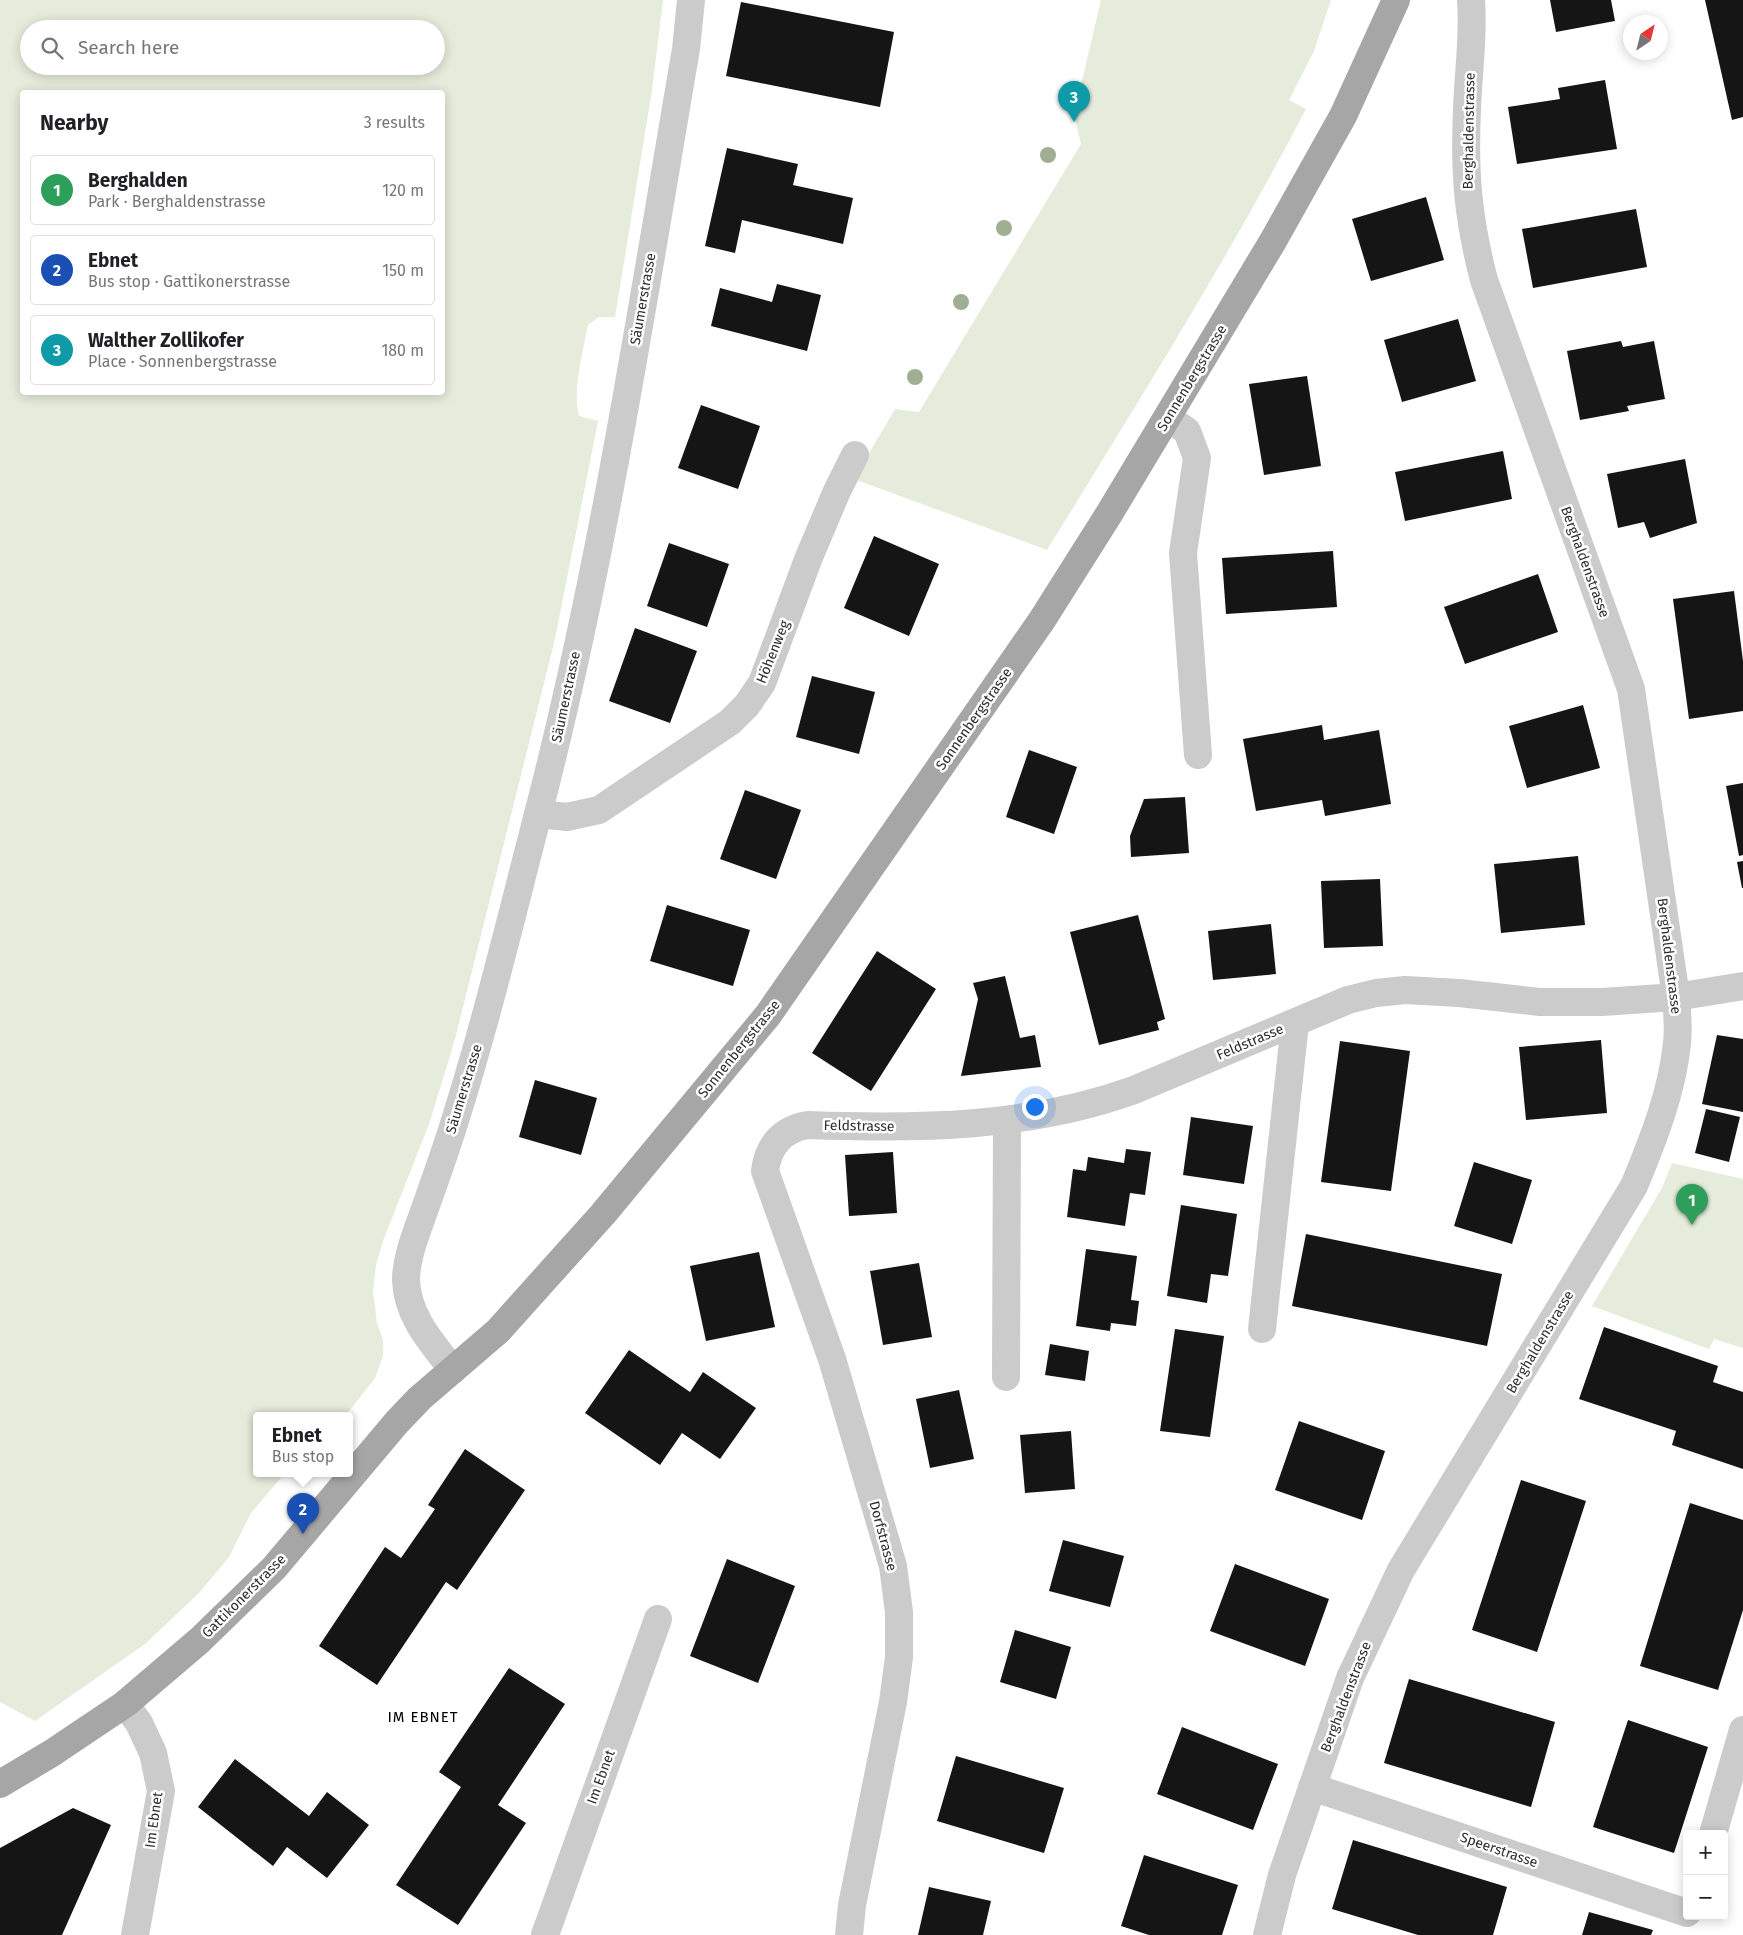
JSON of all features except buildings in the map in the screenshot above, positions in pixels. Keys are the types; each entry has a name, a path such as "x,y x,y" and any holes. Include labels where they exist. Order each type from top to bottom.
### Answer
{"main road":[{"name":"Sonnenbergstrasse","path":"453,1370 498,1331 603,1214 768,1015 1042,620 1168,418 1273,241 1343,116 1396,0"},
{"name":"Gattikonerstrasse","path":"353,1474 420,1398 453,1370"},
{"name":"Gattikonerstrasse","path":"0,1784 52,1753 125,1704 200,1640 274,1568 351,1477"}],"street":[{"name":"Säumerstrasse","path":"453,1370 416,1320 406,1279 416,1231 452,1132 475,1055 539,814 561,720 611,485 686,49 691,0"},
{"name":"Berghaldenstrasse","path":"1267,1935 1282,1875 1350,1678 1401,1570 1634,1186 1655,1136 1669,1086 1678,1042 1676,997 1631,689 1484,280 1474,242 1468,200 1466,166 1467,109 1473,22 1472,0"},
{"path":"1168,418 1187,431 1197,458 1183,552 1198,755"},
{"name":"Höhenweg","path":"539,814 567,817 599,810 730,722 747,705 762,683 809,557 854,455"},
{"name":"Feldstrasse","path":"770,1150 781,1135 798,1126 937,1126 1007,1120 1059,1112 1103,1101 1134,1090 1348,1000 1376,993 1405,990 1459,993 1540,1002 1602,1002 1676,997 1743,986"},
{"path":"1262,1329 1295,1023"},
{"path":"1006,1378 1007,1120"},
{"name":"Dorfstrasse","path":"770,1150 766,1160 765,1171 835,1368 893,1566 899,1612 899,1657 893,1702 852,1905 849,1935"},
{"name":"Im Ebnet","path":"545,1935 658,1619"},
{"name":"Im Ebnet","path":"125,1704 139,1723 152,1753 161,1791 140,1934"},
{"path":"1714,1830 1743,1730"},
{"name":"Speerstrasse","path":"1312,1787 1683,1912"},
{"path":"1685,1935 1689,1920"}],"green space":[{"path":"0,0 663,0 652,90 615,317 599,317 588,325 579,371 577,406 579,416 598,421 555,639 454,1043 429,1124 383,1241 376,1265 373,1291 377,1323 383,1340 383,1356 375,1378 348,1412 253,1412 253,1477 282,1477 251,1513 229,1557 199,1593 145,1644 35,1721 0,1702"},
{"path":"1101,0 1331,0 1314,51 1289,100 1306,109 1213,277 1047,550 854,479 895,409 919,412 1081,144 1074,115"},
{"path":"1672,1163 1743,1179 1743,1348 1714,1339 1709,1349 1592,1306 1662,1188"}],"place":[{"name":"Walther Zollikofer","path":"1074,122"},
{"name":"Berghalden","path":"1692,1225"},
{"name":"Ebnet","path":"303,1534"}],"district":[{"name":"IM EBNET","path":"423,1717"}]}
